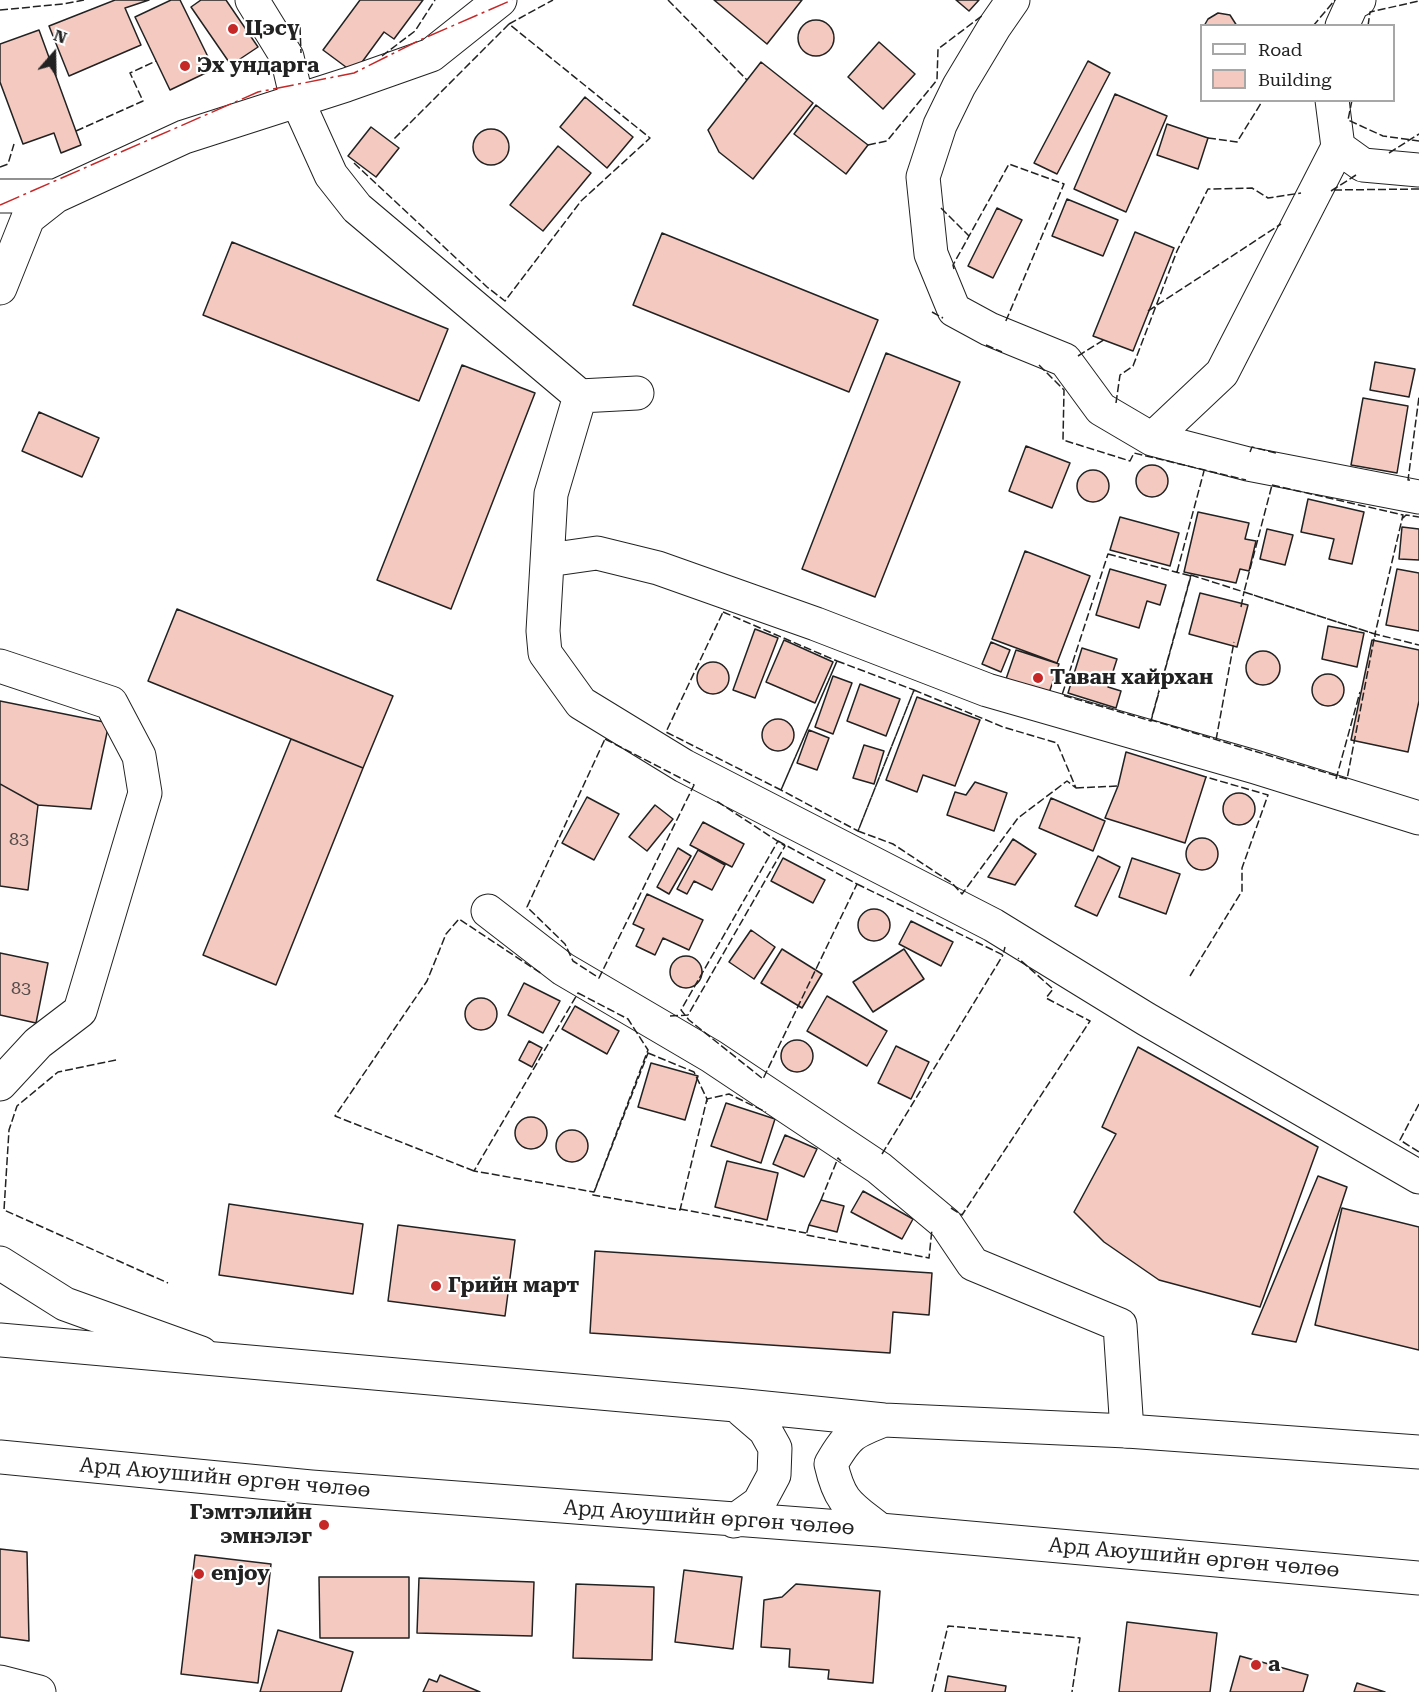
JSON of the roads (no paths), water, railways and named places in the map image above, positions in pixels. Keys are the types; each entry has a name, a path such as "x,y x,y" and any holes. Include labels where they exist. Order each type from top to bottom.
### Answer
{"street":[{"path":"252,0 287,57 297,100 331,175 357,208 580,396 637,393"},
{"path":"0,288 28,218 56,196 184,137 431,55 500,0"},
{"path":"1014,0 995,26 959,86 940,125 923,177 931,254 954,310 989,329 1065,360 1101,409 1152,439 1248,464 1419,497"},
{"path":"1343,24 1353,2 1359,0"},
{"path":"1152,439 1222,373 1338,147 1332,102"},
{"path":"1338,147 1363,165 1419,170"},
{"path":"0,196 56,196"},
{"path":"580,396 551,494 543,631 545,653 581,703 684,766 993,925 1146,1018 1419,1177"},
{"path":"548,560 597,553 658,568 816,624 987,690 1255,767 1419,818"},
{"path":"0,666 111,703 139,756 145,794 116,883 98,955 80,1011 38,1043 0,1084"},
{"path":"488,911 562,969 711,1056 879,1168 946,1224 973,1264 1120,1325 1127,1431"},
{"path":"0,1263 65,1304 220,1359"},
{"path":"0,1340 884,1420 1127,1431 1419,1452"},
{"path":"734,1521 759,1503 774,1475 775,1448 765,1430 736,1405"},
{"path":"880,1530 845,1503 835,1482 831,1464 843,1442 857,1430 884,1420"},
{"name":"Ард Аюушийн өргөн чөлөө","path":"0,1457 311,1487 734,1521 880,1530 1419,1578"},
{"path":"0,1682 39,1692"}],"place":[{"name":"Цэсү","path":"233,29"},
{"name":"Эх ундарга","path":"185,66"},
{"name":"Таван хайрхан","path":"1038,678"},
{"name":"Грийн март","path":"436,1286"},
{"name":"Гэмтэлийн эмнэлэг","path":"324,1525"},
{"name":"enjoy","path":"199,1574"},
{"name":"а","path":"1256,1665"}]}
